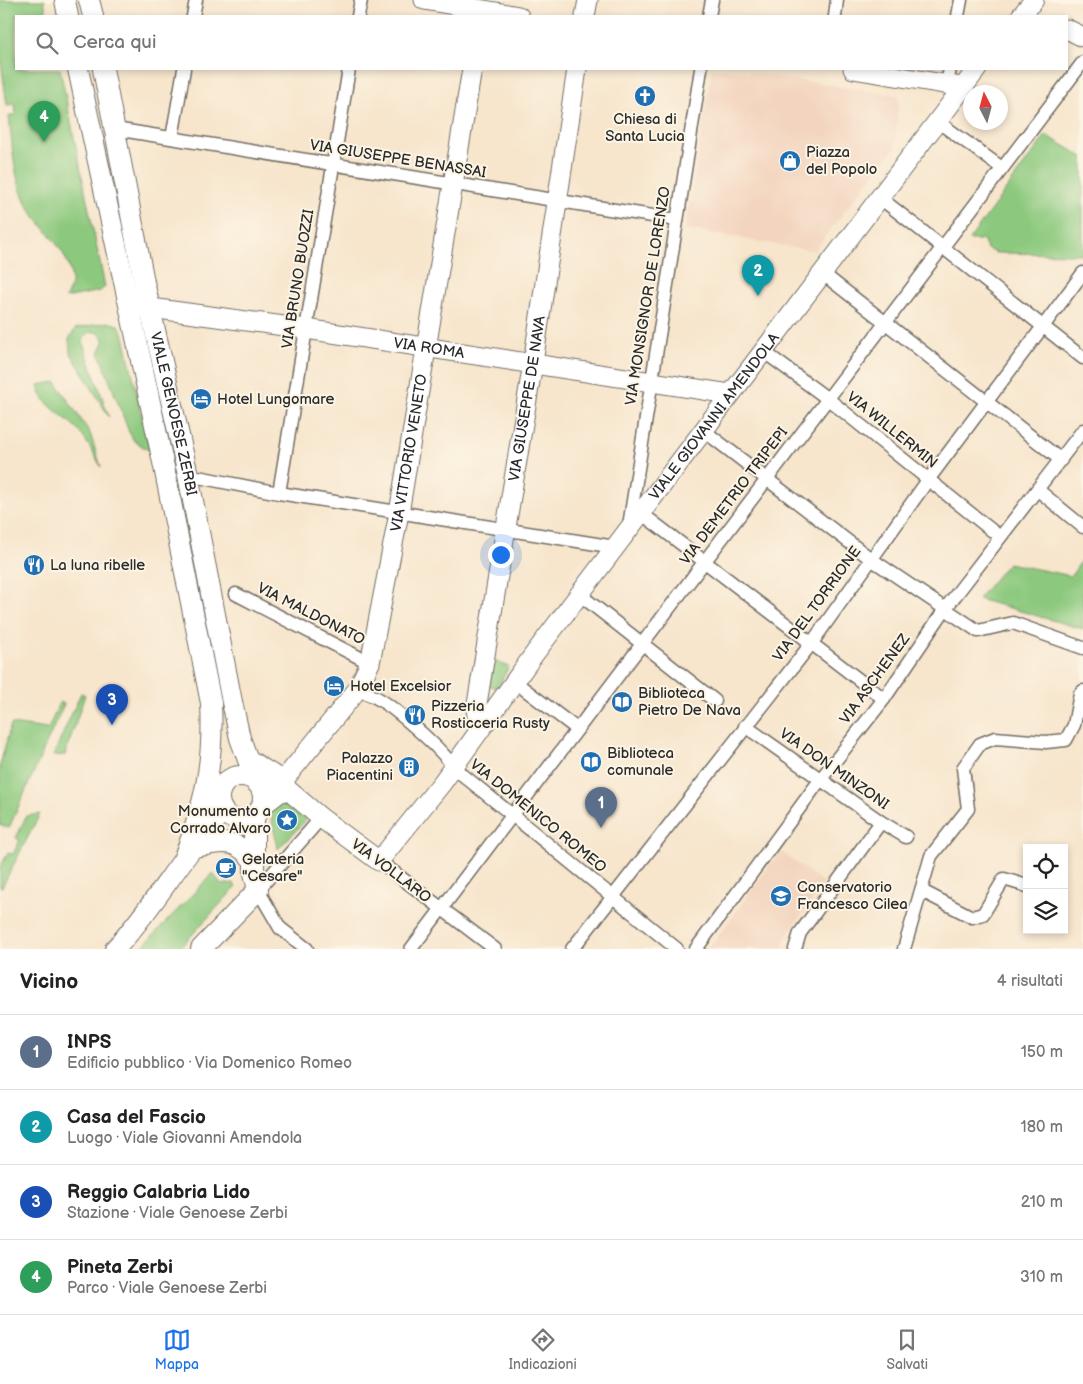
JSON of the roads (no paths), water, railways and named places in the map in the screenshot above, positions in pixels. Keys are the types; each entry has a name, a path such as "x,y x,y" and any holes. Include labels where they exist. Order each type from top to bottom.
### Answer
{"main road":[{"path":"65,0 68,15"},
{"path":"90,0 93,15"},
{"name":"VIALE GENOESE ZERBI","path":"78,70 200,642 210,703 212,731 210,770 202,810 188,853"},
{"name":"VIALE GENOESE ZERBI","path":"103,70 150,307 188,475 232,702 240,738 256,782"},
{"path":"210,770 226,782"},
{"path":"201,949 258,890 254,861 258,811 263,793 251,778 238,777 226,782 220,793 220,805 228,816 241,820 258,811"},
{"path":"115,949 136,925 188,853 223,811"},
{"path":"188,853 230,842 243,848 254,861"}],"street":[{"path":"193,15 196,0"},
{"path":"358,15 361,0"},
{"path":"424,0 514,15"},
{"path":"585,15 588,0"},
{"path":"709,15 712,0"},
{"path":"835,15 837,0"},
{"path":"958,15 961,0"},
{"path":"1068,30 1083,37"},
{"name":"VIA DEMETRIO TRIPEPI","path":"411,949 1083,62"},
{"path":"172,138 184,70"},
{"name":"VIA BRUNO BUOZZI","path":"279,494 349,70"},
{"name":"VIA VITTORIO VENETO","path":"286,786 356,690 370,663 399,513 472,70"},
{"name":"VIA GIUSEPPE DE NAVA","path":"480,729 476,710 533,363 577,70"},
{"name":"VIA MONSIGNOR DE LORENZO","path":"629,529 650,381 701,70"},
{"path":"862,70 953,80"},
{"name":"VIALE GIOVANNI AMENDOLA","path":"379,861 453,767 579,594 937,121 953,80 975,70"},
{"path":"937,121 1002,168"},
{"name":"VIA GIUSEPPE BENASSAI","path":"115,129 676,220"},
{"path":"879,197 1083,358"},
{"path":"822,273 1061,460"},
{"name":"VIA DEL TORRIONE","path":"572,949 810,644 928,480 1083,274"},
{"name":"VIA ROMA","path":"129,307 150,307 306,329 730,394"},
{"name":"VIA WILLERMIN","path":"763,351 828,399 1000,537"},
{"path":"704,430 871,559 978,631 1013,623 1083,648"},
{"name":"VIA ASCHENEZ","path":"696,949 820,780 884,699 945,609 1083,430"},
{"path":"188,475 279,494 615,547"},
{"path":"1038,490 1083,527"},
{"path":"641,513 884,699"},
{"name":"VIA MALDONATO","path":"236,594 370,663"},
{"path":"579,594 715,700"},
{"path":"515,682 577,729"},
{"name":"VIA DOMENICO ROMEO","path":"356,690 376,698 390,708 443,752 453,767 677,949"},
{"path":"904,949 931,856 968,809 963,768 980,744 995,738 1046,742 1066,740 1074,725 1080,694 1083,691"},
{"name":"VIA DON MINZONI","path":"745,726 820,780 906,837"},
{"path":"248,759 286,786"},
{"path":"256,782 286,786"},
{"path":"258,811 286,786"},
{"name":"VIA VOLLARO","path":"286,786 321,818 495,949"},
{"path":"307,949 280,928 258,890 321,818"},
{"path":"795,949 800,933 881,822"},
{"path":"922,891 972,917 983,914 1004,878 1023,885"}],"place":[{"name":"Chiesa di Santa Lucia","path":"645,96"},
{"name":"Pineta Zerbi","path":"44,142"},
{"name":"Piazza del Popolo","path":"790,161"},
{"name":"Casa del Fascio","path":"758,296"},
{"name":"Hotel Lungomare","path":"201,399"},
{"name":"La luna ribelle","path":"34,565"},
{"name":"Hotel Excelsior","path":"334,686"},
{"name":"Biblioteca Pietro De Nava","path":"622,702"},
{"name":"Pizzeria Rosticceria Rusty","path":"415,715"},
{"name":"Reggio Calabria Lido","path":"112,725"},
{"name":"Biblioteca comunale","path":"591,762"},
{"name":"Palazzo Piacentini","path":"409,767"},
{"name":"Monumento a Corrado Alvaro","path":"287,820"},
{"name":"INPS","path":"601,828"},
{"name":"Gelateria \"Cesare\"","path":"226,868"},
{"name":"Conservatorio Francesco Cilea","path":"781,896"}]}
